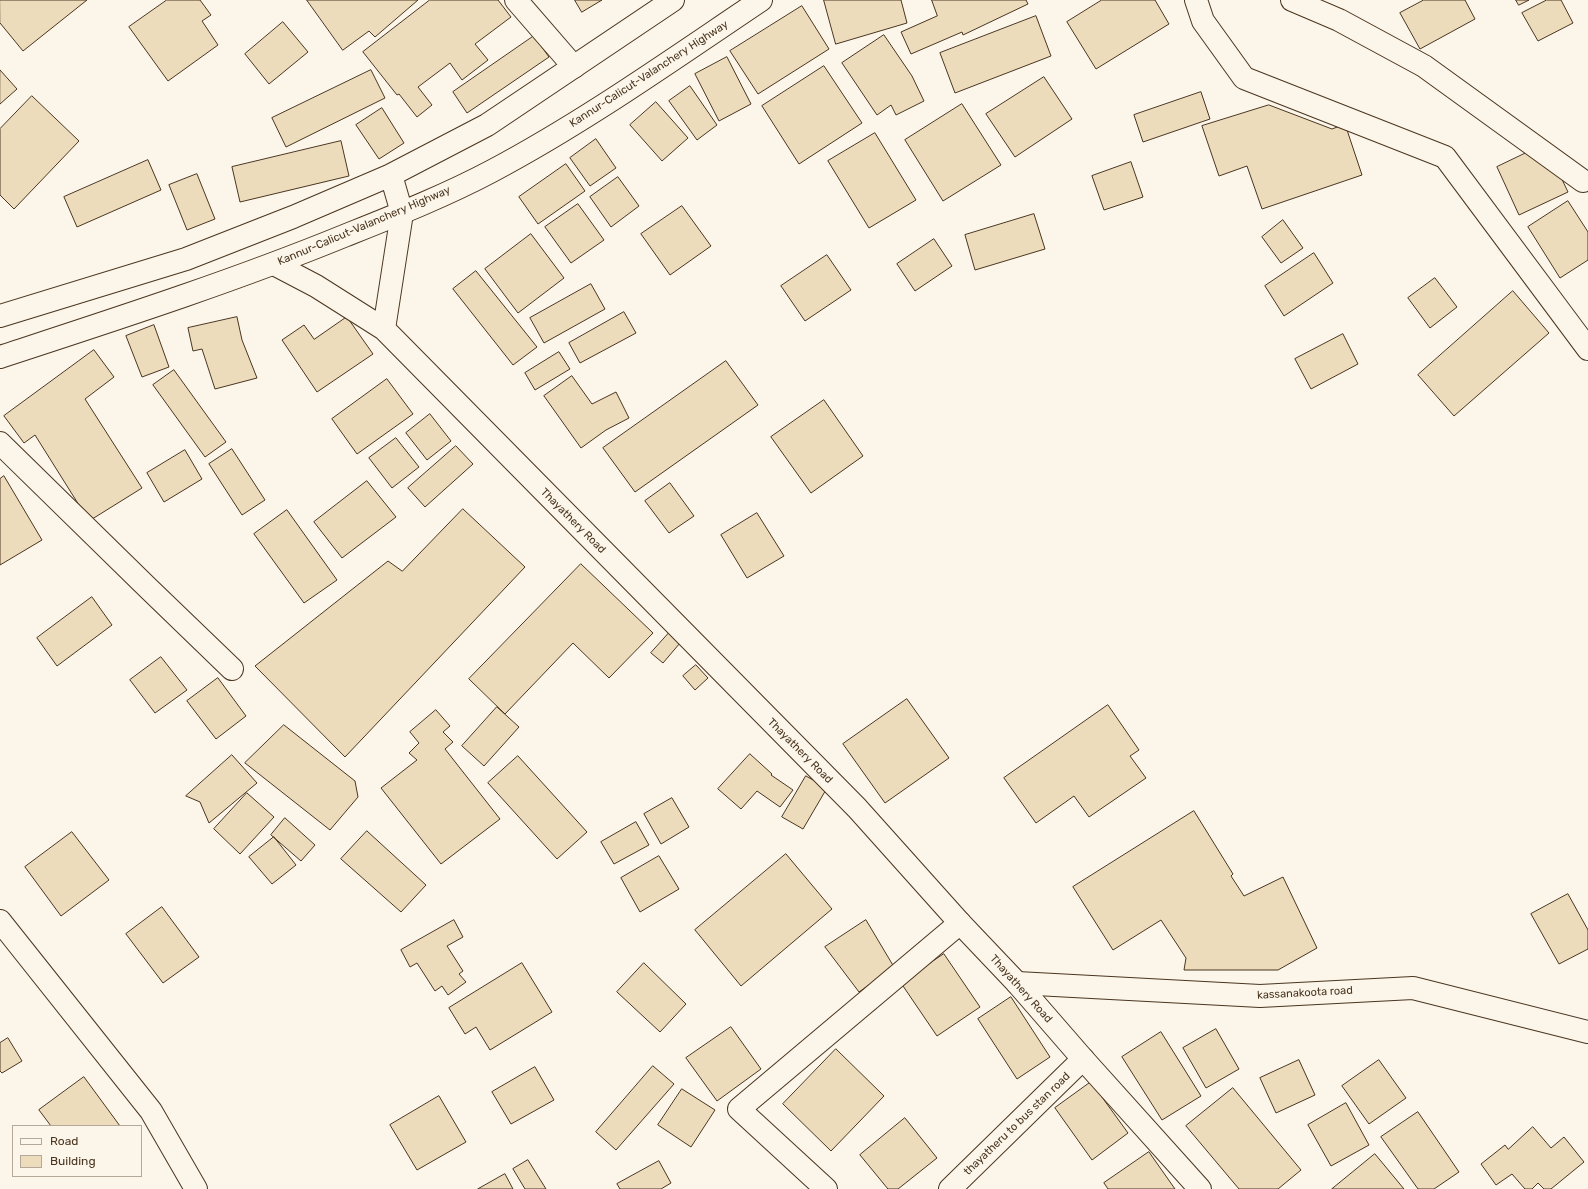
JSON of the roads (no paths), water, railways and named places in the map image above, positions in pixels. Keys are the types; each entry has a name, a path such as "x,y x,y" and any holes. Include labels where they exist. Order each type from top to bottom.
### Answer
{"main road":[{"path":"516,0 574,67"},
{"path":"0,316 186,259 293,217 391,175 487,125 674,0"},
{"name":"Kannur-Calicut-Valanchery Highway","path":"0,357 190,294 274,264 402,213 491,171 568,127 761,0"},
{"path":"1196,0 1203,21 1244,78 1445,157 1588,349"},
{"path":"1292,0 1339,20 1424,66 1583,181"},
{"path":"384,329 402,213 391,175"},
{"name":"Thayathery Road","path":"274,264 316,286 384,329 857,808 960,923 1017,983 1200,1189"},
{"path":"0,443 146,587 232,669"},
{"path":"0,921 151,1111 196,1189"},
{"path":"826,1189 738,1109 960,923"},
{"name":"kassanakoota road","path":"1017,983 1260,996 1413,988 1588,1032"},
{"name":"thayatheru to bus stan road","path":"950,1189 1083,1059"}]}
